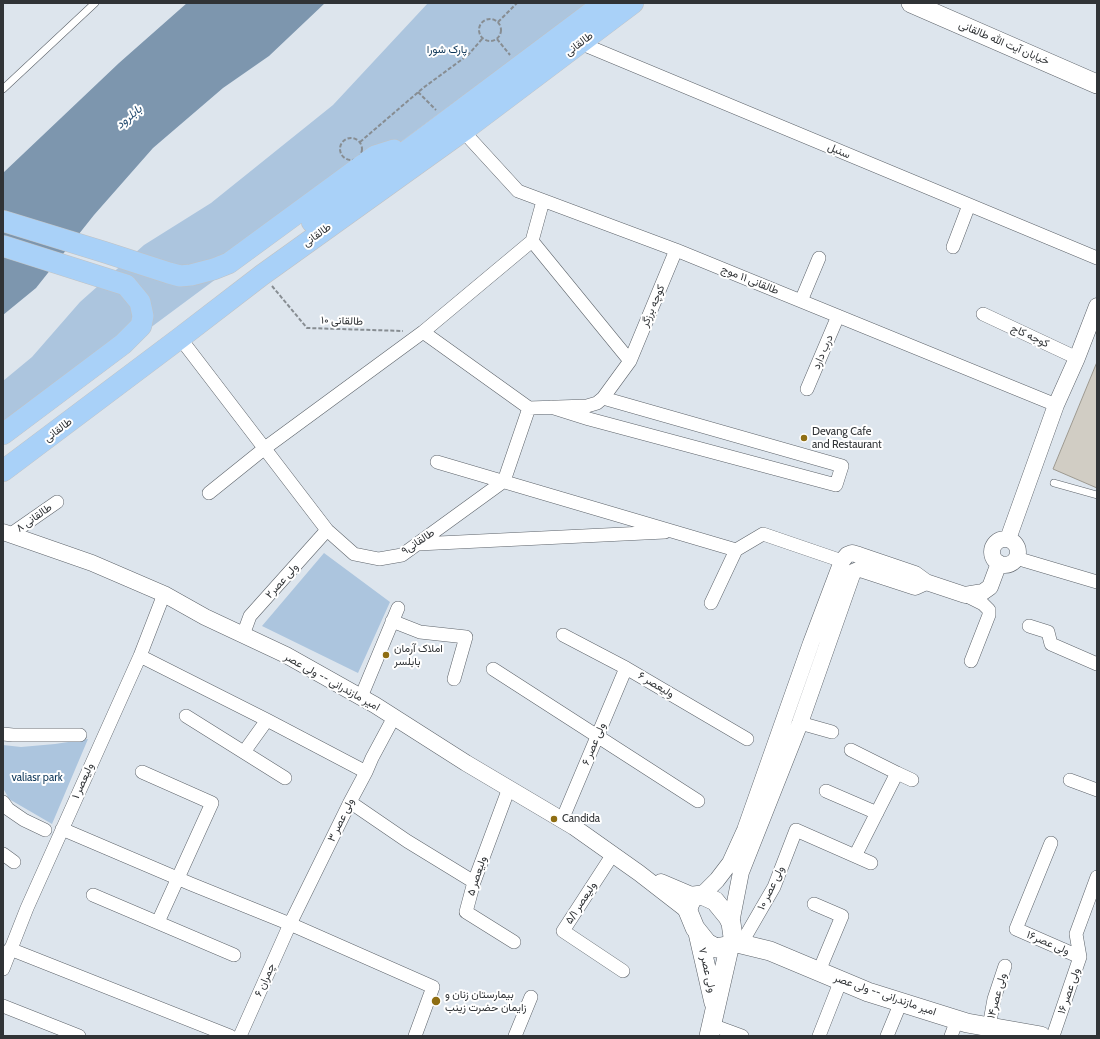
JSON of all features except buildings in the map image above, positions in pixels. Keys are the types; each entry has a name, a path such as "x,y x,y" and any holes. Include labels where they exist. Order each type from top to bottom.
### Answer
{"main road":[{"name":"طالقانی","path":"3,471 180,338 455,126 604,3"},
{"name":"طالقانی","path":"3,456 413,146 455,126 580,43 634,3"},
{"name":"خیابان آیت الله طالقانی","path":"911,3 1097,84"},
{"path":"3,222 169,273 186,276 214,269 229,263 375,156 413,146"},
{"path":"3,246 126,285 140,302 143,316 140,326 123,344 4,433"},
{"path":"698,933 695,928 695,901 714,901 728,917 734,938"},
{"name":"امیر مازندرانی -- ولی عصر","path":"698,933 707,943 716,948 721,948 734,938 770,951 868,992 901,1002 954,1028 989,1027 1041,1036"},
{"name":"ولی عصر ۷","path":"698,933 712,1023"},
{"name":"ولی عصر ۷","path":"712,1023 734,938"}],"street":[{"name":"سنبل","path":"580,43 1097,258"},
{"name":"طالقانی ۱۱ موج","path":"455,126 518,190 543,201 676,250 1056,405"},
{"path":"209,493 265,448 422,332 532,241 543,201"},
{"path":"953,247 969,205"},
{"path":"532,241 630,362"},
{"name":"کوچه برزگر","path":"603,398 630,362 676,250"},
{"path":"801,301 819,258"},
{"path":"1008,539 1056,405 1077,358 1097,306"},
{"name":"کوجه کاج","path":"983,314 1077,358"},
{"name":"درب دارد","path":"807,389 838,316"},
{"path":"422,332 529,408 551,407 587,406 597,403 603,398 842,466 836,485 589,419 551,407"},
{"name":"طالقانی۹","path":"180,338 327,530 354,554 379,559 402,555 504,481"},
{"path":"504,481 529,408"},
{"path":"437,462 736,550"},
{"name":"طالقانی ۸","path":"7,533 57,502"},
{"name":"ولی عصر۲","path":"243,635 250,616 327,530"},
{"path":"418,544 675,532"},
{"name":"امیر مازندرانی -- ولی عصر","path":"7,533 92,563 164,594 205,617 286,655 394,717 562,820 640,873 695,901"},
{"path":"711,603 736,550 763,534 842,561"},
{"path":"1008,539 1014,542 1018,548 1016,558 1011,564 999,563 992,554 994,546 1000,540 1008,539"},
{"path":"734,938 741,872 800,723 806,683 842,561 847,555 852,553 915,574 926,582 965,595 983,604 989,610 989,615 971,661"},
{"path":"1016,558 1097,582"},
{"path":"965,595 983,592 990,587 999,563"},
{"path":"695,901 716,880 730,863 853,572 860,569 915,587 926,582"},
{"name":"ولیعصر ۱","path":"3,969 10,949 62,829 140,656 164,594"},
{"path":"360,697 398,608"},
{"path":"392,621 420,632 466,637 454,679"},
{"path":"1030,626 1048,632 1051,644 1097,664"},
{"name":"ولیعصر ۶","path":"563,635 626,668 747,739"},
{"path":"140,656 366,772"},
{"name":"ولی عصر ۶","path":"562,820 626,668"},
{"path":"493,669 698,801"},
{"path":"186,716 285,778"},
{"name":"ولی عصر ۳","path":"290,924 372,758 394,717"},
{"path":"244,752 267,720"},
{"path":"800,723 832,732"},
{"path":"3,734 80,734"},
{"path":"850,750 912,780"},
{"path":"142,772 212,803 158,922"},
{"path":"871,863 855,856 897,773"},
{"path":"1070,780 1097,790"},
{"name":"ولیعصر ۵","path":"509,788 474,882 466,912 514,942"},
{"path":"826,792 877,813"},
{"path":"3,802 8,809 24,820 44,830"},
{"path":"350,802 406,841 474,882"},
{"path":"62,829 290,924 433,987 415,1036"},
{"name":"ولی عصر ۱۰","path":"734,938 774,886 796,830 855,856"},
{"name":"ولی عصر۱۶","path":"1051,843 1016,929 1080,957"},
{"path":"3,854 14,862"},
{"name":"ولیعصر ۵/۱","path":"613,854 563,931 623,971"},
{"name":"ولی عصر ۱۶","path":"1053,1036 1080,957 1076,934 1097,877"},
{"path":"93,895 234,955"},
{"path":"814,904 845,917 819,971"},
{"name":"چمران ۶","path":"240,1036 290,924"},
{"path":"10,949 230,1036"},
{"name":"ولی عصر۱۴","path":"989,1027 994,999 1005,966"},
{"path":"819,1036 841,980"},
{"path":"515,1036 531,998"},
{"path":"887,1036 901,1002"},
{"path":"3,1006 79,1036"},
{"path":"712,1023 742,1036"}],"lane":[{"path":"3,89 95,3"},
{"path":"1054,483 1097,495"}],"path":[{"path":"498,22 517,3"},
{"path":"491,19 498,22 501,30 499,38 491,42 482,39 478,30 482,21 491,19"},
{"path":"360,142 418,92 468,55 482,39"},
{"path":"418,92 455,126"},
{"path":"348,138 353,138 360,142 363,149 360,157 352,161 344,158 340,150 344,141 348,138"},
{"name":"طالقانی ۱۰","path":"262,275 307,328 422,332"}],"green space":[{"name":"پارک شورا","path":"428,3 588,3 3,439 3,381 32,357 80,302 144,245 211,203 333,105"},
{"path":"324,553 390,602 358,673 262,626"},
{"name":"valiasr park","path":"88,739 52,824 9,799 3,788 3,745 21,747"}],"water":[{"name":"بابلرود","path":"187,3 325,3 269,56 223,88 153,148 94,215 36,288 3,315 3,173 119,63"}],"place":[{"name":"Devang Cafe and Restaurant","path":"804,438"},
{"name":"املاک آرمان بابلسر","path":"386,655"},
{"name":"Candida","path":"554,819"},
{"name":"بیمارستان زنان و زایمان حضرت زینب","path":"436,1001"}]}
